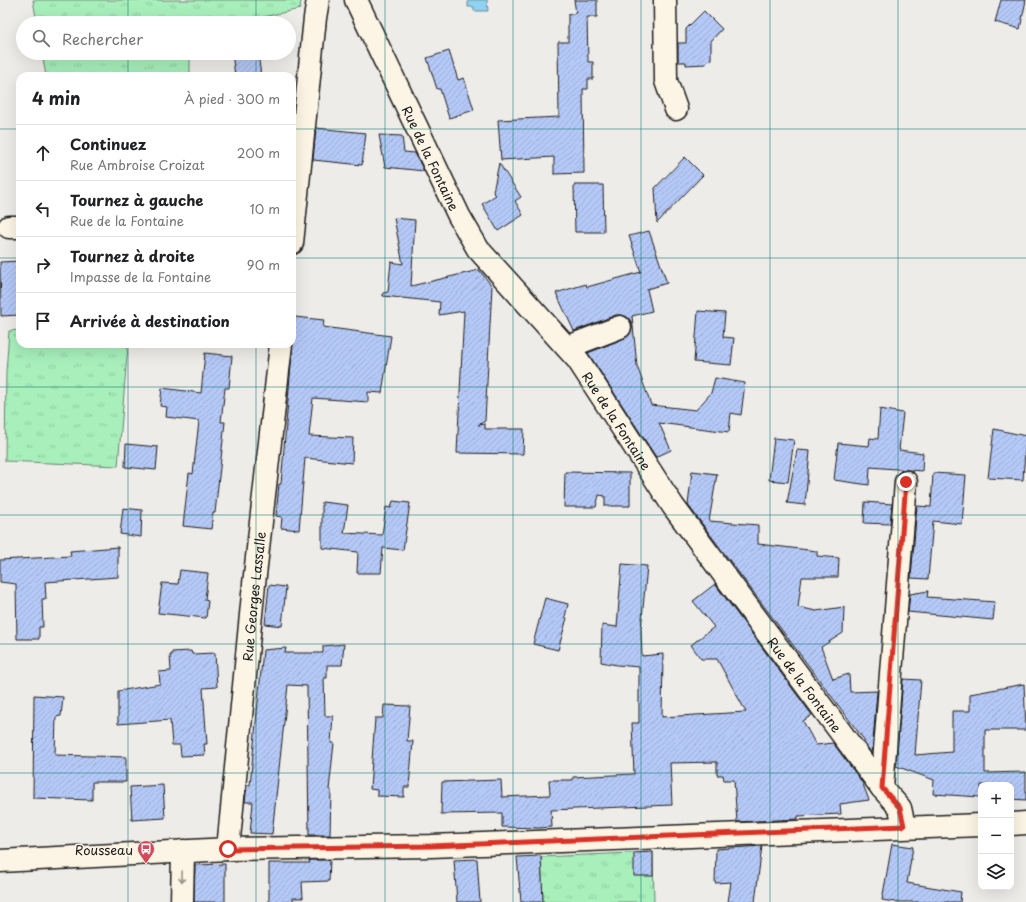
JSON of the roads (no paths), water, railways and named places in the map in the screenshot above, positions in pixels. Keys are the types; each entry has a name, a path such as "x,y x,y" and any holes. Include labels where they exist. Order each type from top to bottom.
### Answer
{"street":[{"path":"296,193 318,0"},
{"name":"Rue de la Fontaine","path":"356,0 458,216 478,249 568,347 578,360 672,506 882,788 900,808 904,826"},
{"path":"665,0 666,81 676,109"},
{"path":"568,347 620,327"},
{"name":"Rue Georges Lassalle","path":"228,849 254,584 281,348"},
{"path":"882,788 906,482"},
{"path":"1014,824 1026,823"},
{"path":"0,862 228,849 447,846 978,824"},
{"path":"182,902 183,851"}],"water":[{"path":"468,0 487,0 488,11 474,11 474,7 468,7"}],"place":[{"name":"Rousseau","path":"146,864"}]}
